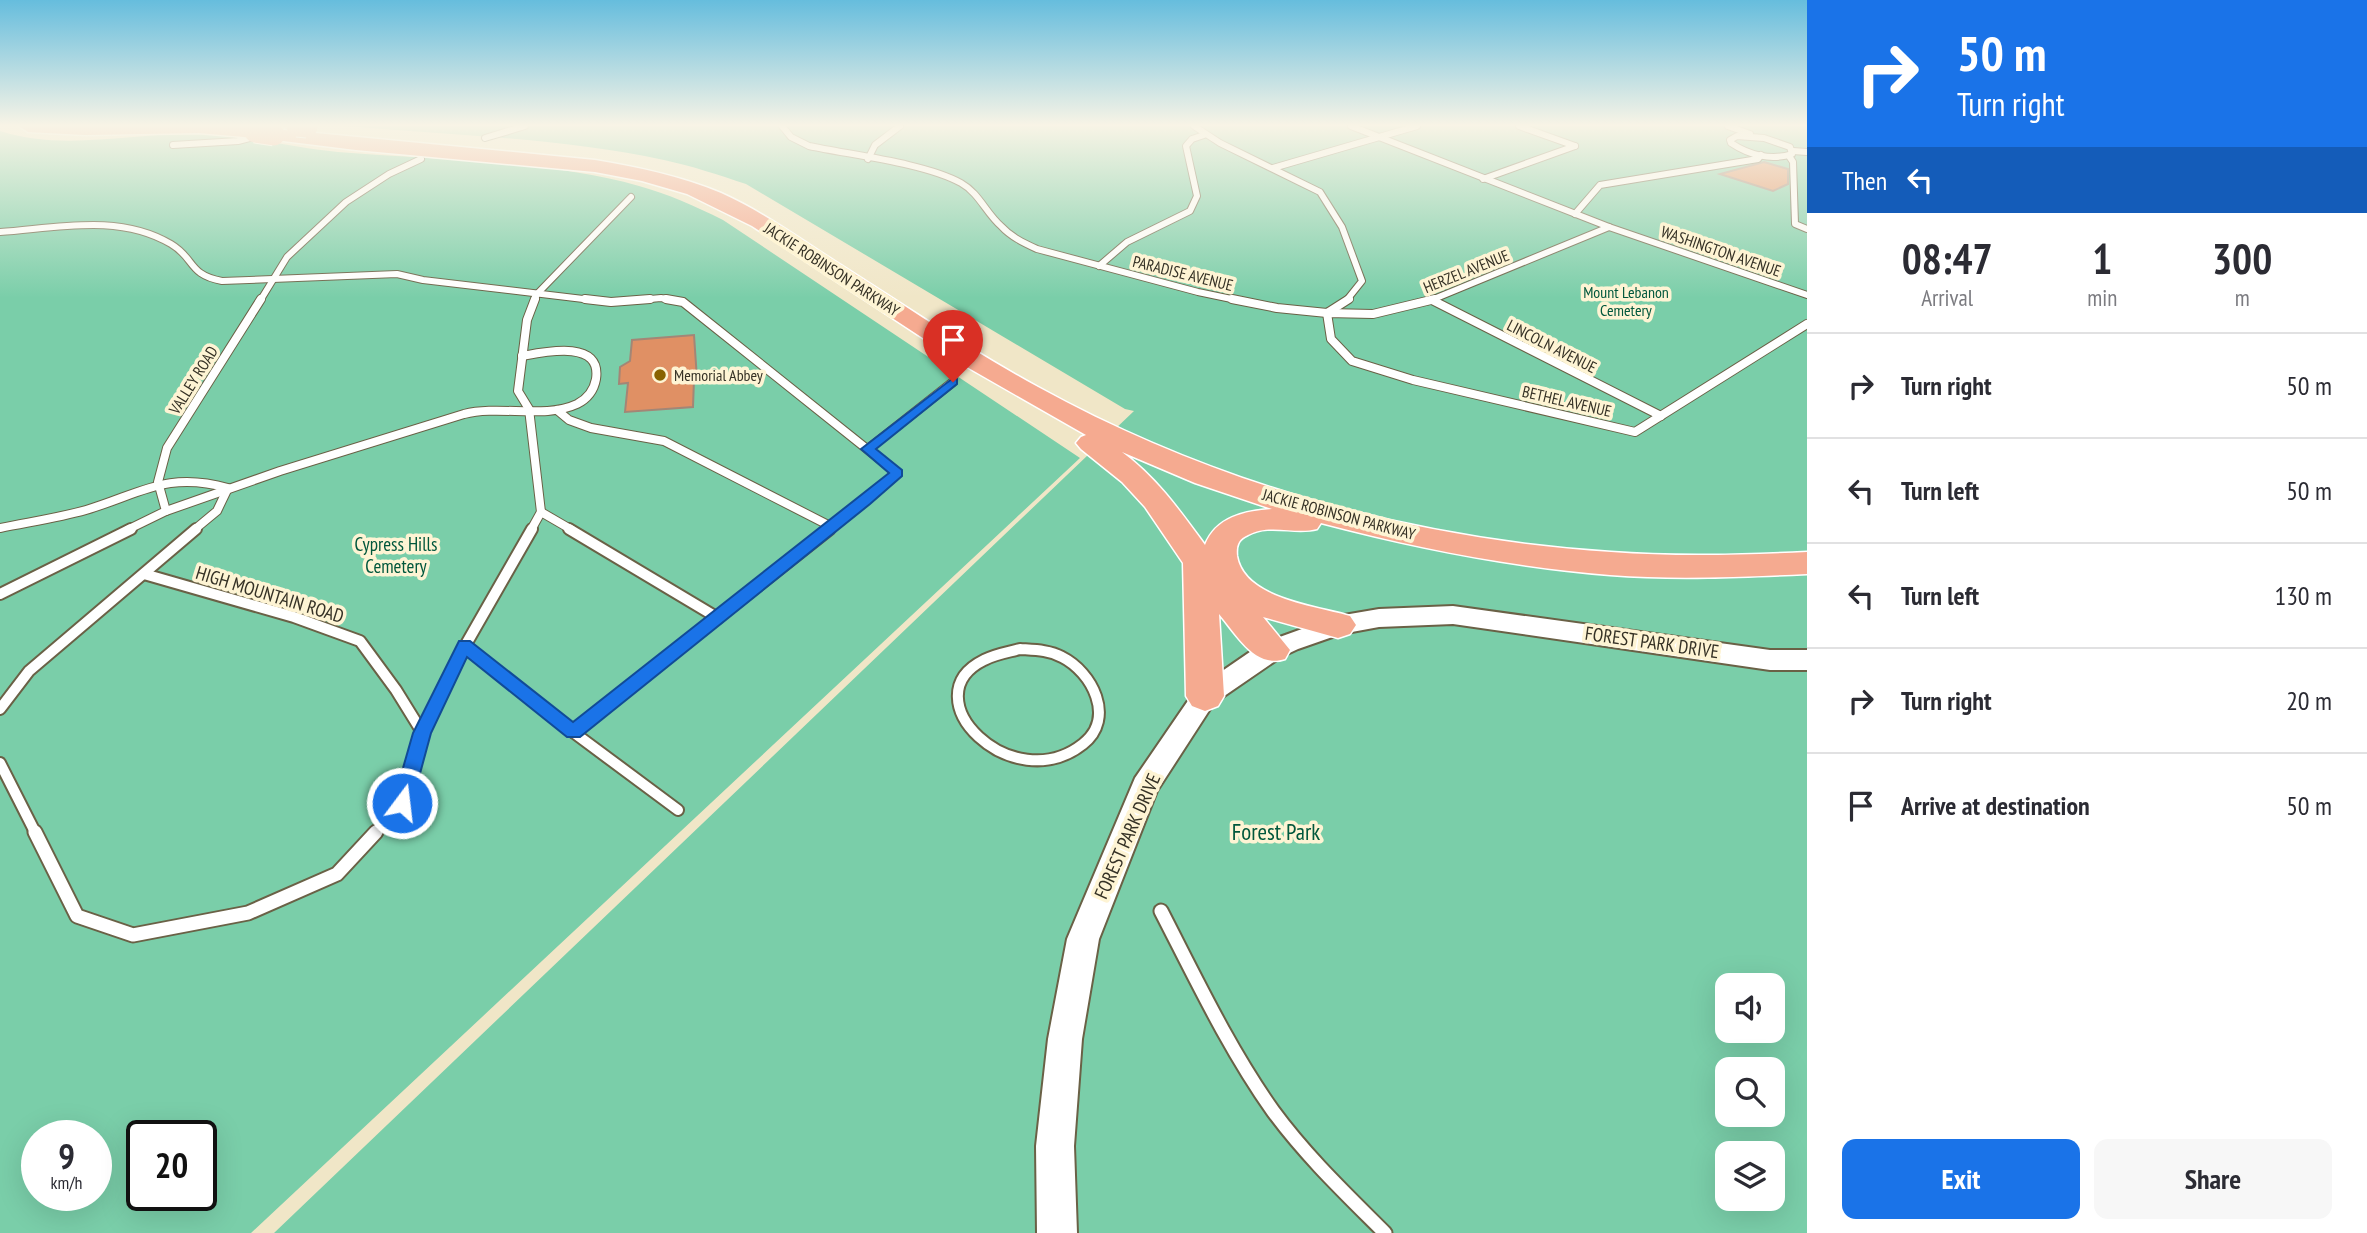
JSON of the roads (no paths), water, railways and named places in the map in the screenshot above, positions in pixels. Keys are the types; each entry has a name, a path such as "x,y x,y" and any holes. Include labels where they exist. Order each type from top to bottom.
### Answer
{"highway":[{"name":"JACKIE ROBINSON PARKWAY","path":"676,184 749,216 998,374 1100,433 1200,474 1314,510 1435,538 1522,554 1609,563 1741,567 1807,563"},
{"name":"JACKIE ROBINSON PARKWAY","path":"709,184 762,207 1046,384 1099,414 1217,464 1307,492 1430,521 1564,541 1686,548 1807,543"},
{"path":"998,374 1059,423 1133,475 1168,515 1200,564 1240,616 1280,646"},
{"path":"1280,646 1222,564 1221,549 1232,530 1255,520 1287,519 1357,532 1435,538"},
{"path":"1200,564 1205,695"},
{"path":"1240,592 1283,612 1338,625"}],"street":[{"name":"FOREST PARK DRIVE","path":"1057,1233 1055,1146 1065,1039 1083,939 1145,786 1205,695 1280,646 1338,625 1379,618 1453,615 1770,660 1807,660"}],"lane":[{"name":"VALLEY ROAD","path":"166,511 159,482 167,448 272,280 287,257 346,202 374,184"},
{"name":"PARADISE AVENUE","path":"962,184 978,197 999,225 1016,239 1037,249 1223,298 1277,308 1327,313"},
{"path":"1099,266 1128,242 1190,211 1197,196 1194,184"},
{"path":"1303,184 1320,192 1342,227 1362,281 1349,299 1327,313"},
{"name":"WASHINGTON AVENUE","path":"1497,184 1609,227 1807,295"},
{"path":"1575,214 1600,185 1609,184"},
{"path":"1794,184 1795,224 1807,229"},
{"path":"0,763 77,916 133,935 248,913 337,874 402,803 422,733 464,646 541,512 529,409 518,391 527,320 537,294 631,197"},
{"path":"0,232 111,224 134,228 173,245 204,278 272,280 397,274 423,281 611,302 661,298 683,302 897,473 573,732"},
{"name":"HERZEL AVENUE","path":"1327,313 1373,314 1432,300 1609,227"},
{"name":"LINCOLN AVENUE","path":"1432,300 1661,416"},
{"name":"BETHEL AVENUE","path":"1327,313 1331,339 1352,361 1413,380 1634,432 1807,324"},
{"path":"0,594 166,511 228,488 423,429 453,416 489,410 557,410 580,403 593,389 597,373 592,360 578,351 558,349 522,356"},
{"path":"867,449 953,382"},
{"path":"557,410 569,421 592,428 664,440 832,527"},
{"path":"0,528 88,509 159,482 185,478 206,480 228,488"},
{"path":"0,709 29,671 217,511 228,488"},
{"path":"541,512 718,618"},
{"name":"HIGH MOUNTAIN ROAD","path":"144,574 293,617 360,641 396,690 422,733"},
{"path":"464,646 678,810"},
{"path":"1020,649 1042,651 1062,657 1080,668 1093,683 1100,700 1101,717 1094,734 1080,748 1061,757 1038,761 1014,758 992,750 975,737 963,721 957,704 959,687 967,671 981,660 1000,652 1020,649"},
{"path":"1161,911 1211,1009 1261,1094 1314,1161 1385,1233"}],"place":[{"name":"Memorial Abbey","path":"660,375"}],"park label":[{"name":"Mount Lebanon Cemetery","path":"1626,301"},
{"name":"Cypress Hills Cemetery","path":"396,555"},
{"name":"Forest Park","path":"1276,831"}]}
